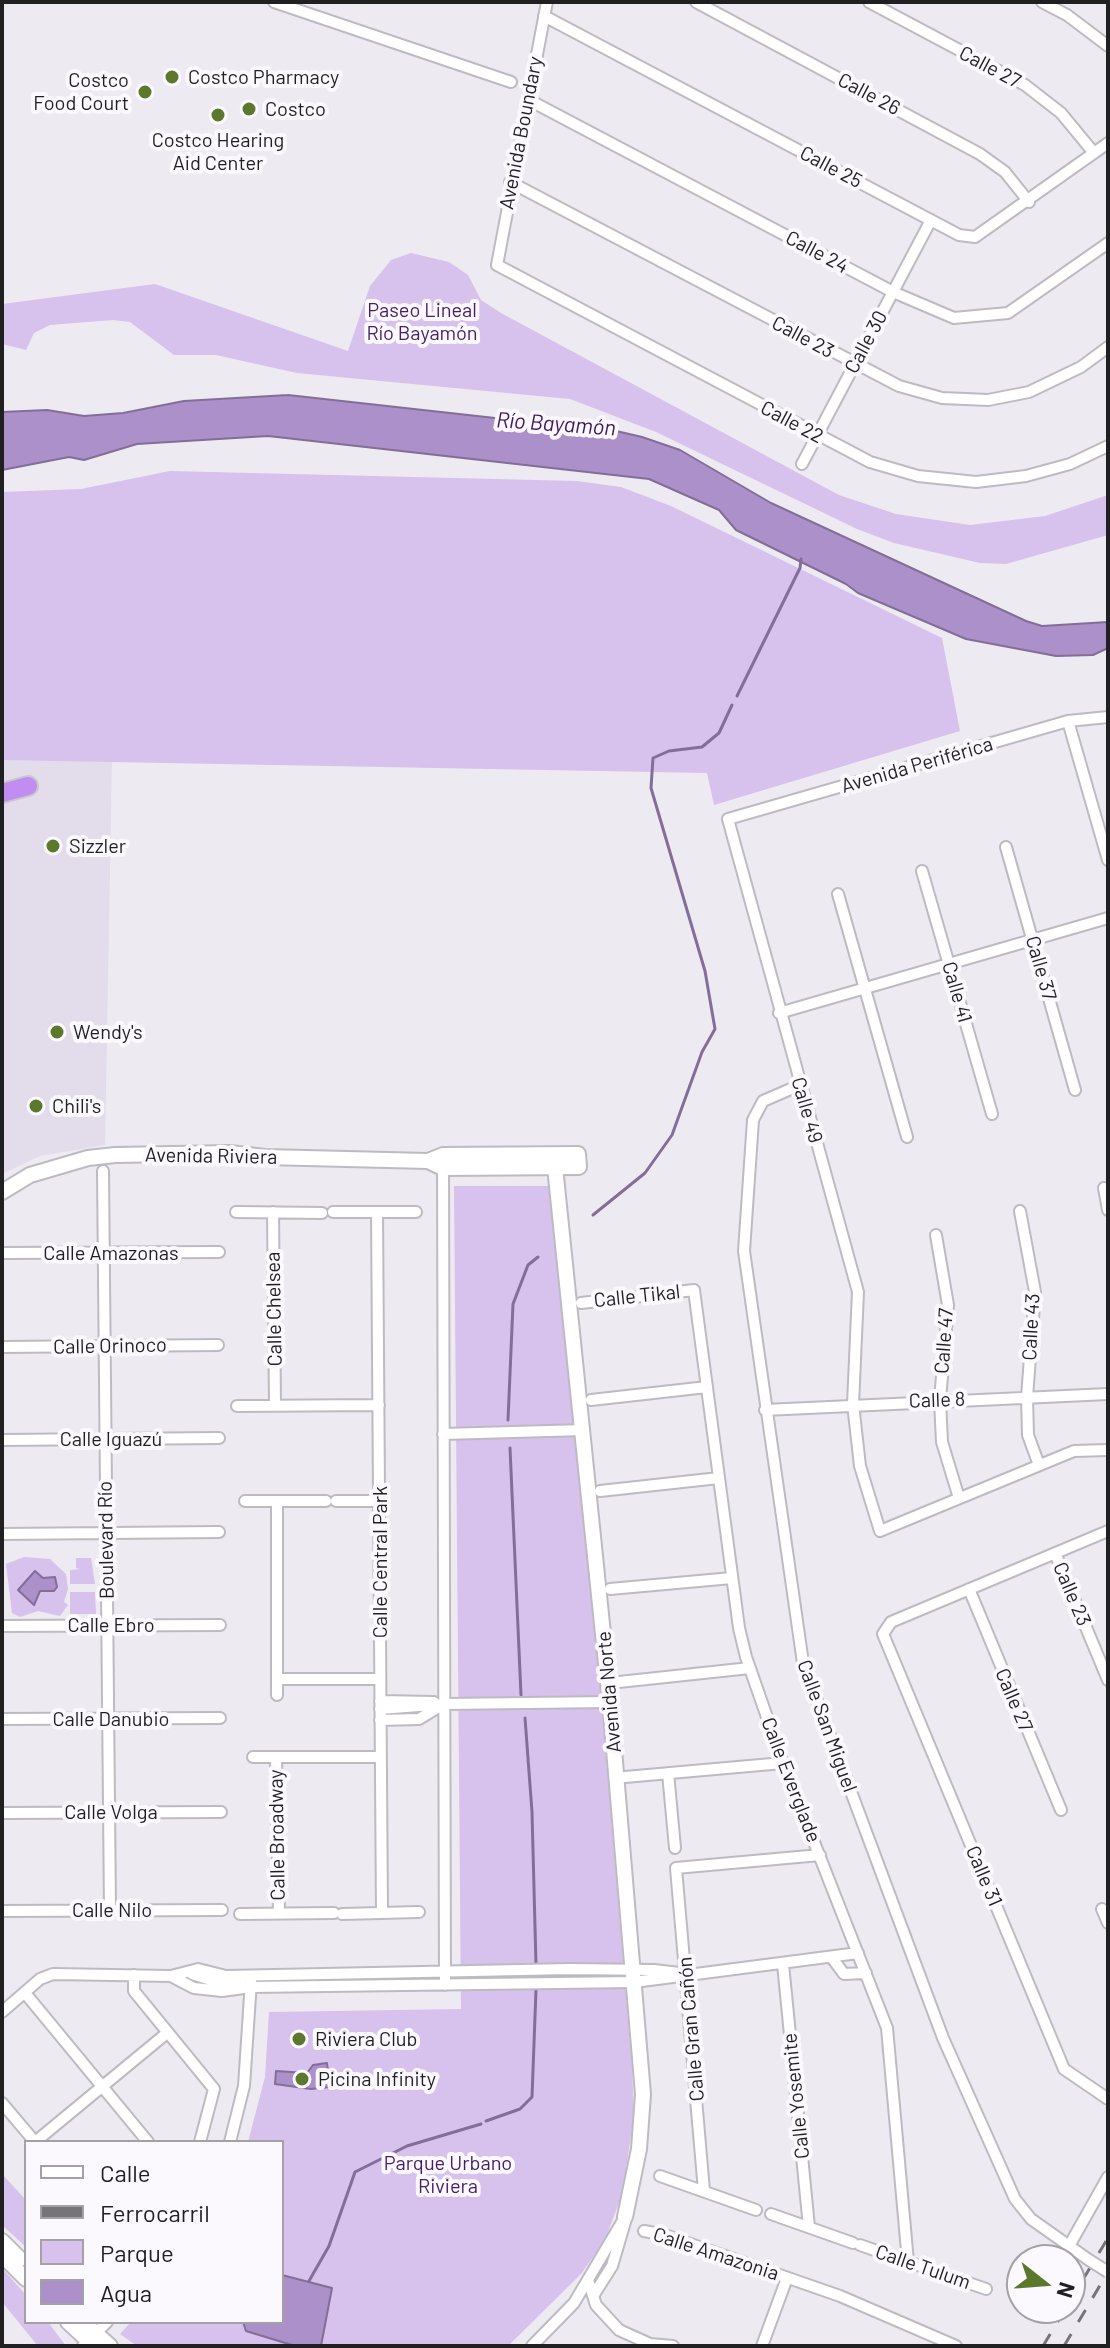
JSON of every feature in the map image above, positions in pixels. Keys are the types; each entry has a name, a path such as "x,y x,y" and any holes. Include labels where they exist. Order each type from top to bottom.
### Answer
{"highway":[{"path":"2,793 28,786"}],"street":[{"path":"274,2 511,82"},
{"name":"Avenida Boundary","path":"497,265 510,182 547,2"},
{"name":"Calle 26","path":"696,2 980,154 1005,172 1029,202"},
{"name":"Calle 27","path":"869,2 1025,85 1061,113 1094,153"},
{"path":"1042,2 1067,15 1108,46"},
{"name":"Calle 25","path":"544,16 959,235 975,237 1029,202 1108,143"},
{"name":"Calle 24","path":"527,99 893,292 954,318 1008,313 1108,243"},
{"name":"Calle 23","path":"510,182 854,364 899,386 942,398 988,400 1029,392 1081,367 1108,347"},
{"name":"Calle 30","path":"802,464 931,220"},
{"name":"Calle 22","path":"497,265 870,462 918,476 976,482 1026,476 1070,464 1108,446"},
{"name":"Avenida Periférica","path":"728,819 1068,721 1108,717"},
{"path":"1068,721 1104,835 1108,860"},
{"name":"Calle 49","path":"728,819 858,1292 853,1404 860,1466 880,1531 959,1498"},
{"name":"Calle 37","path":"1006,847 1075,1090"},
{"name":"Calle 41","path":"922,871 992,1114"},
{"path":"838,894 907,1137"},
{"path":"779,1013 1108,918"},
{"name":"Calle San Miguel","path":"800,1085 763,1101 753,1120 744,1251 803,1663 943,2038 1015,2199 1031,2219 1066,2244"},
{"name":"Avenida Riviera","path":"2,1192 30,1175 88,1158 115,1155 230,1153 265,1157 555,1167 578,1160 443,1162"},
{"path":"443,1162 445,1980"},
{"name":"Avenida Norte","path":"555,1167 610,1702 643,2094 639,2149 625,2217"},
{"name":"Boulevard Río","path":"103,1171 110,1910"},
{"path":"1104,1188 1108,1210"},
{"name":"Calle 43","path":"1020,1211 1035,1292 1027,1397 1028,1435 1039,1465"},
{"path":"236,1212 416,1212"},
{"name":"Calle Chelsea","path":"273,1212 275,1405"},
{"name":"Calle Central Park","path":"377,1212 382,1913"},
{"name":"Calle 47","path":"936,1235 948,1305 940,1400 942,1442 959,1498"},
{"name":"Calle Amazonas","path":"2,1253 219,1252"},
{"name":"Calle Tikal","path":"581,1303 694,1290"},
{"name":"Calle Everglade","path":"694,1290 739,1628 783,1763 887,2028 908,2262"},
{"name":"Calle Orinoco","path":"2,1347 218,1345"},
{"path":"591,1400 707,1387"},
{"name":"Calle 8","path":"765,1410 1108,1394"},
{"path":"237,1406 379,1405"},
{"path":"443,1434 584,1430"},
{"name":"Calle Iguazú","path":"2,1440 219,1438"},
{"path":"959,1498 1074,1451 1108,1450"},
{"path":"600,1491 719,1478"},
{"path":"245,1501 379,1501"},
{"path":"277,1501 277,1695"},
{"path":"969,1589 1108,1531"},
{"path":"2,1534 219,1532"},
{"name":"Calle 23","path":"1055,1553 1108,1680"},
{"path":"610,1589 732,1578"},
{"name":"Calle 27","path":"969,1589 1061,1810"},
{"name":"Calle 31","path":"969,1589 891,1622 883,1634 1064,2069 1108,2099"},
{"name":"Calle Ebro","path":"2,1626 220,1625"},
{"path":"619,1682 750,1668"},
{"path":"277,1679 380,1679"},
{"path":"380,1710 444,1704 610,1702"},
{"path":"380,1710 419,1719 434,1714 444,1704"},
{"name":"Calle Danubio","path":"2,1719 220,1718"},
{"path":"253,1757 381,1757"},
{"name":"Calle Broadway","path":"276,1757 279,1913"},
{"path":"625,1777 783,1763"},
{"path":"668,1773 675,1848"},
{"name":"Calle Volga","path":"2,1813 221,1812"},
{"name":"Calle Gran Cañón","path":"704,2191 688,1974 676,1868 820,1855"},
{"path":"1102,1909 1108,1923"},
{"name":"Calle Nilo","path":"2,1911 222,1910"},
{"path":"240,1914 419,1912"},
{"path":"174,1975 207,1990 688,1974 858,1953"},
{"path":"832,1958 844,1974 866,1973"},
{"name":"Calle Yosemite","path":"783,1964 809,2227"},
{"path":"2,2012 53,1974 174,1975 198,1969 226,1976 445,1980"},
{"path":"134,1975 134,1991 214,2089 201,2140"},
{"path":"230,2140 244,2086 251,1975"},
{"path":"25,1993 146,2140"},
{"path":"37,2140 167,2033"},
{"path":"2,2103 33,2140"},
{"path":"660,2176 756,2210"},
{"path":"1070,2244 1108,2177"},
{"name":"Calle Tulum","path":"771,2214 986,2289"},
{"path":"532,2346 560,2320 589,2283 608,2243 625,2217"},
{"path":"593,2296 612,2266 625,2217"},
{"name":"Calle Amazonia","path":"644,2231 884,2313 956,2346"},
{"path":"2,2241 24,2263"},
{"path":"2,2255 24,2277"},
{"name":"Calle San Miguel","path":"1086,2258 1108,2272"},
{"path":"762,2346 787,2278"},
{"path":"589,2283 607,2319 619,2330 650,2344 673,2346"},
{"path":"70,2324 90,2342 110,2346"},
{"path":"90,2342 105,2324"}],"shaded area":[{"path":"2,760 112,761 105,1145 40,1156 2,1174"}],"green space":[{"name":"Paseo Lineal Río Bayamón","path":"411,253 449,262 468,275 481,300 501,313 839,495 896,514 970,525 1045,516 1108,495 1108,535 1006,564 980,563 894,543 857,529 656,432 570,399 297,373 216,355 174,355 130,322 113,320 50,325 34,333 26,350 2,344 2,304 155,284 348,351 370,286 391,260"},
{"path":"170,471 577,481 621,487 671,506 942,638 960,731 714,805 707,773 2,760 2,492 81,489"},
{"name":"Parque Urbano Riviera","path":"454,1186 553,1186 573,1365 632,2067 634,2115 626,2169 629,2176 605,2240 581,2274 508,2346 137,2346 120,2334 129,2324 284,2324 284,2140 249,2140 265,2077 269,2012 461,2009"},
{"path":"24,1557 50,1559 66,1574 68,1589 64,1602 68,1605 60,1616 38,1611 20,1617 12,1613 6,1564"},
{"path":"76,1558 91,1558 95,1584 70,1584 70,1570 80,1569 76,1568"},
{"path":"70,1592 95,1592 96,1614 70,1614"},
{"path":"2,2174 24,2198 24,2245 2,2225"},
{"path":"2,2268 24,2293 24,2324 50,2324 66,2346 38,2346 2,2302"}],"water":[{"name":"Río Bayamón","path":"288,395 504,419 522,431 544,422 582,423 642,437 680,450 771,503 1026,621 1042,626 1108,622 1108,648 1093,655 1056,656 966,639 858,593 846,584 736,530 719,510 649,479 268,436 137,444 84,460 69,457 2,470 2,412 47,410 84,416 123,413 184,401"},
{"path":"35,1571 43,1578 55,1577 57,1587 54,1591 40,1591 34,1605 18,1590"},
{"name":"Picina Infinity","path":"327,2063 330,2087 311,2089 275,2084 276,2071 307,2073 313,2065"},
{"path":"284,2276 332,2288 321,2346 295,2346 246,2331 244,2324 284,2324"}],"waterway":[{"path":"737,696 800,568 801,559"},
{"path":"593,1215 645,1173 672,1135 702,1052 715,1029 705,971 651,788 653,758 669,751 702,747 719,733 732,705"},
{"path":"508,1420 513,1304 528,1265 538,1257"},
{"path":"510,1448 521,1695"},
{"path":"525,1718 532,1812 536,1965"},
{"path":"486,2121 520,2109 532,2097 536,1990"},
{"path":"309,2281 329,2246 355,2172 407,2146 481,2124"}],"railway":[{"path":"1086,2274 1108,2238"},
{"path":"1064,2346 1108,2272"},
{"path":"1043,2346 1056,2324"}],"place":[{"name":"Costco Pharmacy","path":"172,77"},
{"name":"Costco Food Court","path":"145,92"},
{"name":"Costco","path":"249,109"},
{"name":"Costco Hearing Aid Center","path":"218,115"},
{"name":"Sizzler","path":"53,846"},
{"name":"Wendy's","path":"57,1032"},
{"name":"Chili's","path":"36,1106"},
{"name":"Riviera Club","path":"299,2039"},
{"name":"Picina Infinity","path":"302,2079"}]}
